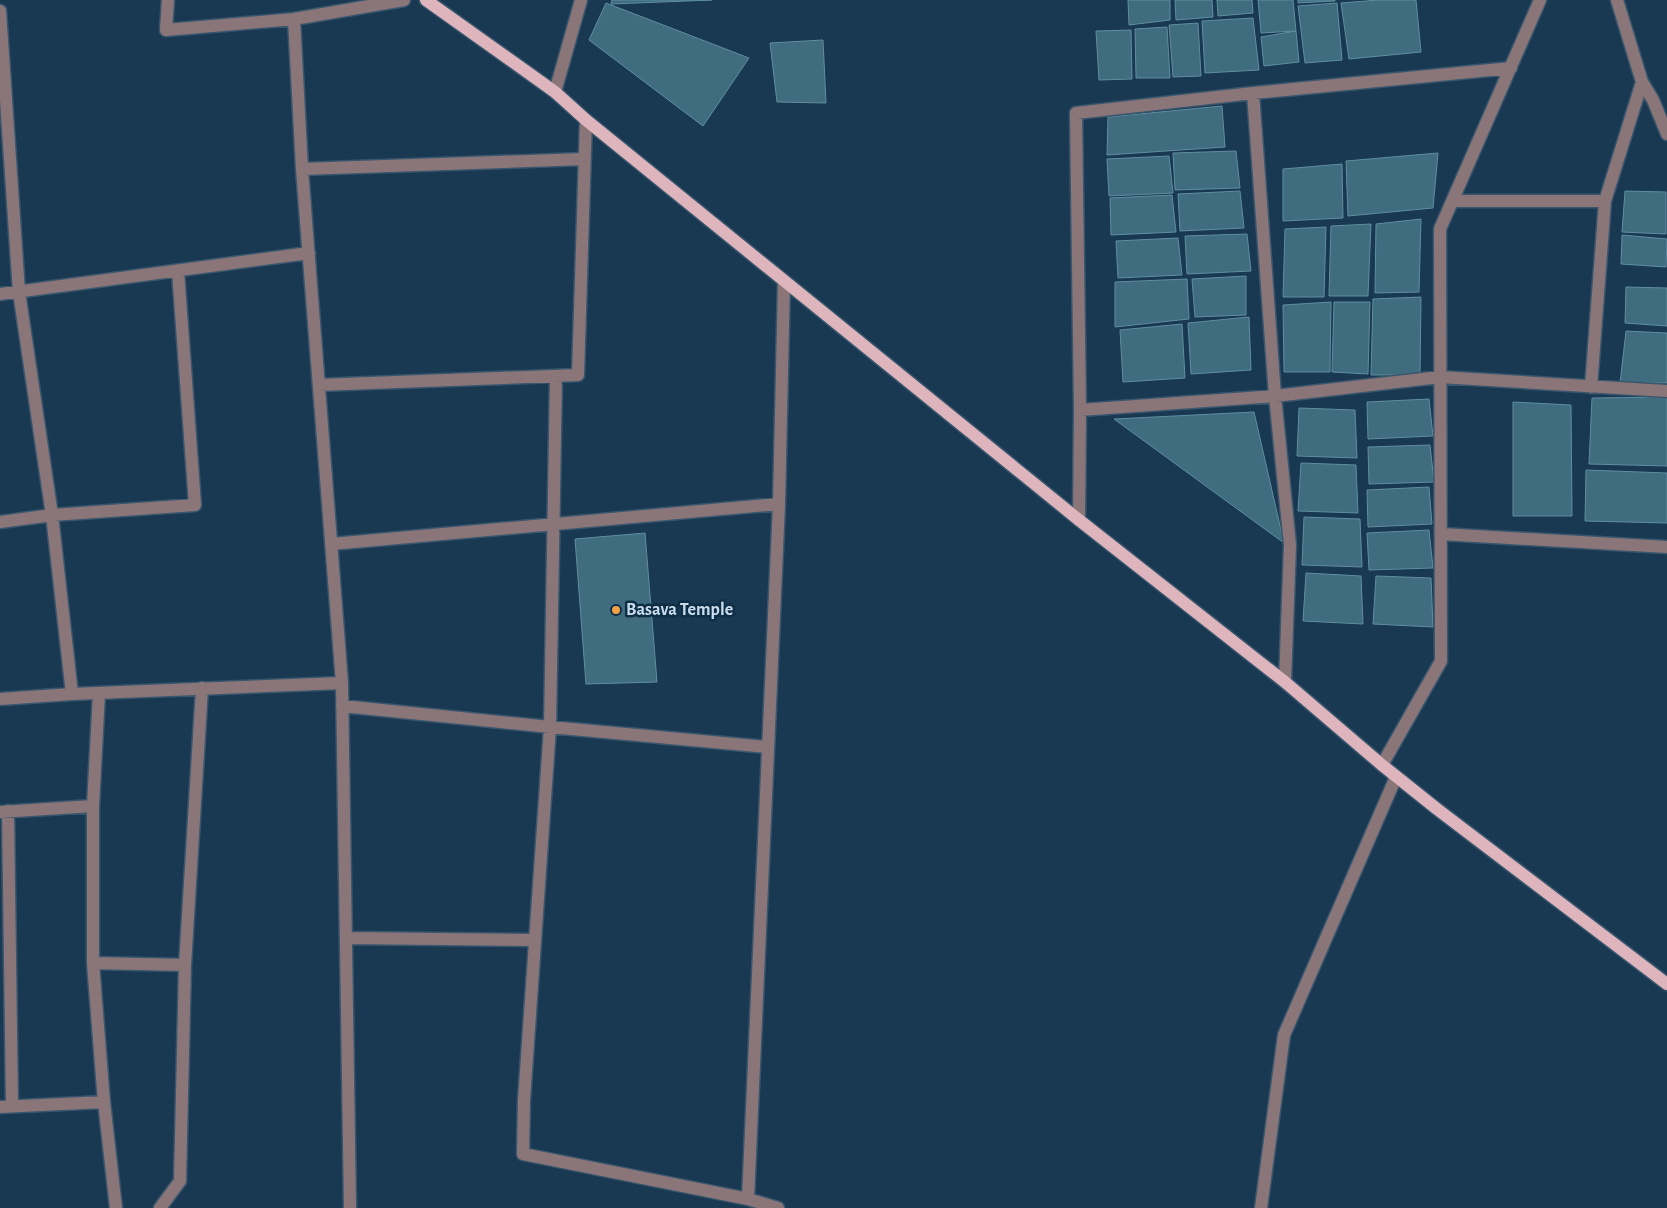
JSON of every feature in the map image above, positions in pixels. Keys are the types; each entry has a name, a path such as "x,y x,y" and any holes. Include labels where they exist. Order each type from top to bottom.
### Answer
{"main road":[{"path":"426,0 555,92 586,120 1079,520 1286,682 1382,766 1667,984"}],"street":[{"path":"168,0 166,30 294,19 404,0"},
{"path":"555,92 581,0"},
{"path":"1382,766 1441,662 1440,229 1540,0"},
{"path":"1618,0 1642,82 1653,100 1667,134"},
{"path":"0,11 19,292 52,515 72,694"},
{"path":"294,19 308,253 342,682 350,1208"},
{"path":"1079,520 1080,410 1076,114 1253,93 1510,68"},
{"path":"1591,387 1605,201 1642,82"},
{"path":"1253,93 1275,396 1290,545 1286,682"},
{"path":"319,385 578,375 586,120"},
{"path":"302,169 584,159"},
{"path":"0,201 13,199"},
{"path":"1453,201 1605,201"},
{"path":"0,294 308,253"},
{"path":"0,522 52,515 195,505 178,271"},
{"path":"748,1199 779,504 784,281"},
{"path":"556,376 550,727 524,1100 523,1154 748,1199 778,1208"},
{"path":"1080,410 1275,396 1440,377 1667,391"},
{"path":"331,544 779,504"},
{"path":"1441,534 1667,547"},
{"path":"0,699 342,682"},
{"path":"160,1208 180,1181 185,965 202,688"},
{"path":"99,693 93,806 93,963 104,1102 116,1208"},
{"path":"342,706 767,746"},
{"path":"1261,1208 1284,1035 1396,776"},
{"path":"93,806 4,811 6,1106 104,1102"},
{"path":"347,938 535,940"},
{"path":"93,963 185,965"}],"building":[{"path":"612,0 712,0 611,4"},
{"path":"1128,0 1170,0 1170,20 1129,25"},
{"path":"1175,0 1212,0 1213,17 1176,20"},
{"path":"1217,0 1252,0 1253,13 1218,16"},
{"path":"1258,0 1293,0 1296,31 1261,33"},
{"path":"1298,0 1335,0 1335,1 1298,3"},
{"path":"1416,0 1421,52 1349,59 1341,3"},
{"path":"606,3 749,58 703,126 589,40"},
{"path":"1337,3 1342,60 1305,63 1298,6"},
{"path":"1253,18 1259,70 1205,73 1202,21"},
{"path":"1198,23 1201,76 1173,77 1169,25"},
{"path":"1167,27 1170,78 1136,78 1135,29"},
{"path":"1131,30 1132,79 1099,80 1096,31"},
{"path":"1296,31 1299,62 1264,66 1261,37"},
{"path":"823,40 826,103 777,102 770,43"},
{"path":"1222,106 1225,147 1107,155 1108,117"},
{"path":"1236,151 1240,188 1175,190 1173,153"},
{"path":"1438,153 1433,208 1348,216 1346,161"},
{"path":"1169,156 1173,193 1109,196 1107,159"},
{"path":"1342,164 1343,218 1283,221 1283,169"},
{"path":"1240,191 1244,228 1180,231 1178,194"},
{"path":"1625,191 1666,192 1666,234 1622,232"},
{"path":"1172,195 1176,232 1111,235 1110,198"},
{"path":"1421,219 1419,292 1375,293 1376,224"},
{"path":"1371,224 1368,296 1329,296 1331,226"},
{"path":"1326,227 1324,297 1283,297 1285,229"},
{"path":"1247,234 1251,271 1187,274 1185,236"},
{"path":"1622,235 1667,239 1666,267 1621,264"},
{"path":"1178,238 1182,275 1118,278 1116,241"},
{"path":"1246,276 1246,315 1195,317 1192,279"},
{"path":"1187,279 1189,319 1115,327 1115,282"},
{"path":"1626,287 1667,288 1667,326 1625,323"},
{"path":"1421,297 1420,375 1371,375 1373,299"},
{"path":"1331,302 1330,372 1284,372 1283,305"},
{"path":"1334,302 1370,302 1368,374 1332,372"},
{"path":"1249,317 1251,370 1191,374 1188,323"},
{"path":"1182,324 1185,378 1123,382 1120,330"},
{"path":"1626,331 1667,333 1667,383 1620,383"},
{"path":"1667,397 1667,466 1589,464 1592,398"},
{"path":"1429,399 1433,436 1368,439 1367,402"},
{"path":"1513,402 1571,405 1572,516 1513,516"},
{"path":"1299,408 1355,410 1357,458 1297,456"},
{"path":"1254,412 1284,543 1114,419"},
{"path":"1430,445 1434,482 1369,484 1368,447"},
{"path":"1301,463 1356,465 1358,513 1298,511"},
{"path":"1586,470 1667,473 1667,523 1585,521"},
{"path":"1429,487 1432,524 1368,527 1367,490"},
{"path":"1304,517 1360,519 1362,567 1302,565"},
{"path":"1429,530 1433,568 1369,570 1367,533"},
{"name":"Basava Temple","path":"645,533 657,682 586,684 575,539"},
{"path":"1306,573 1361,576 1363,624 1303,621"},
{"path":"1376,576 1431,578 1433,627 1373,624"}],"place":[{"name":"Basava Temple","path":"616,610"}]}
